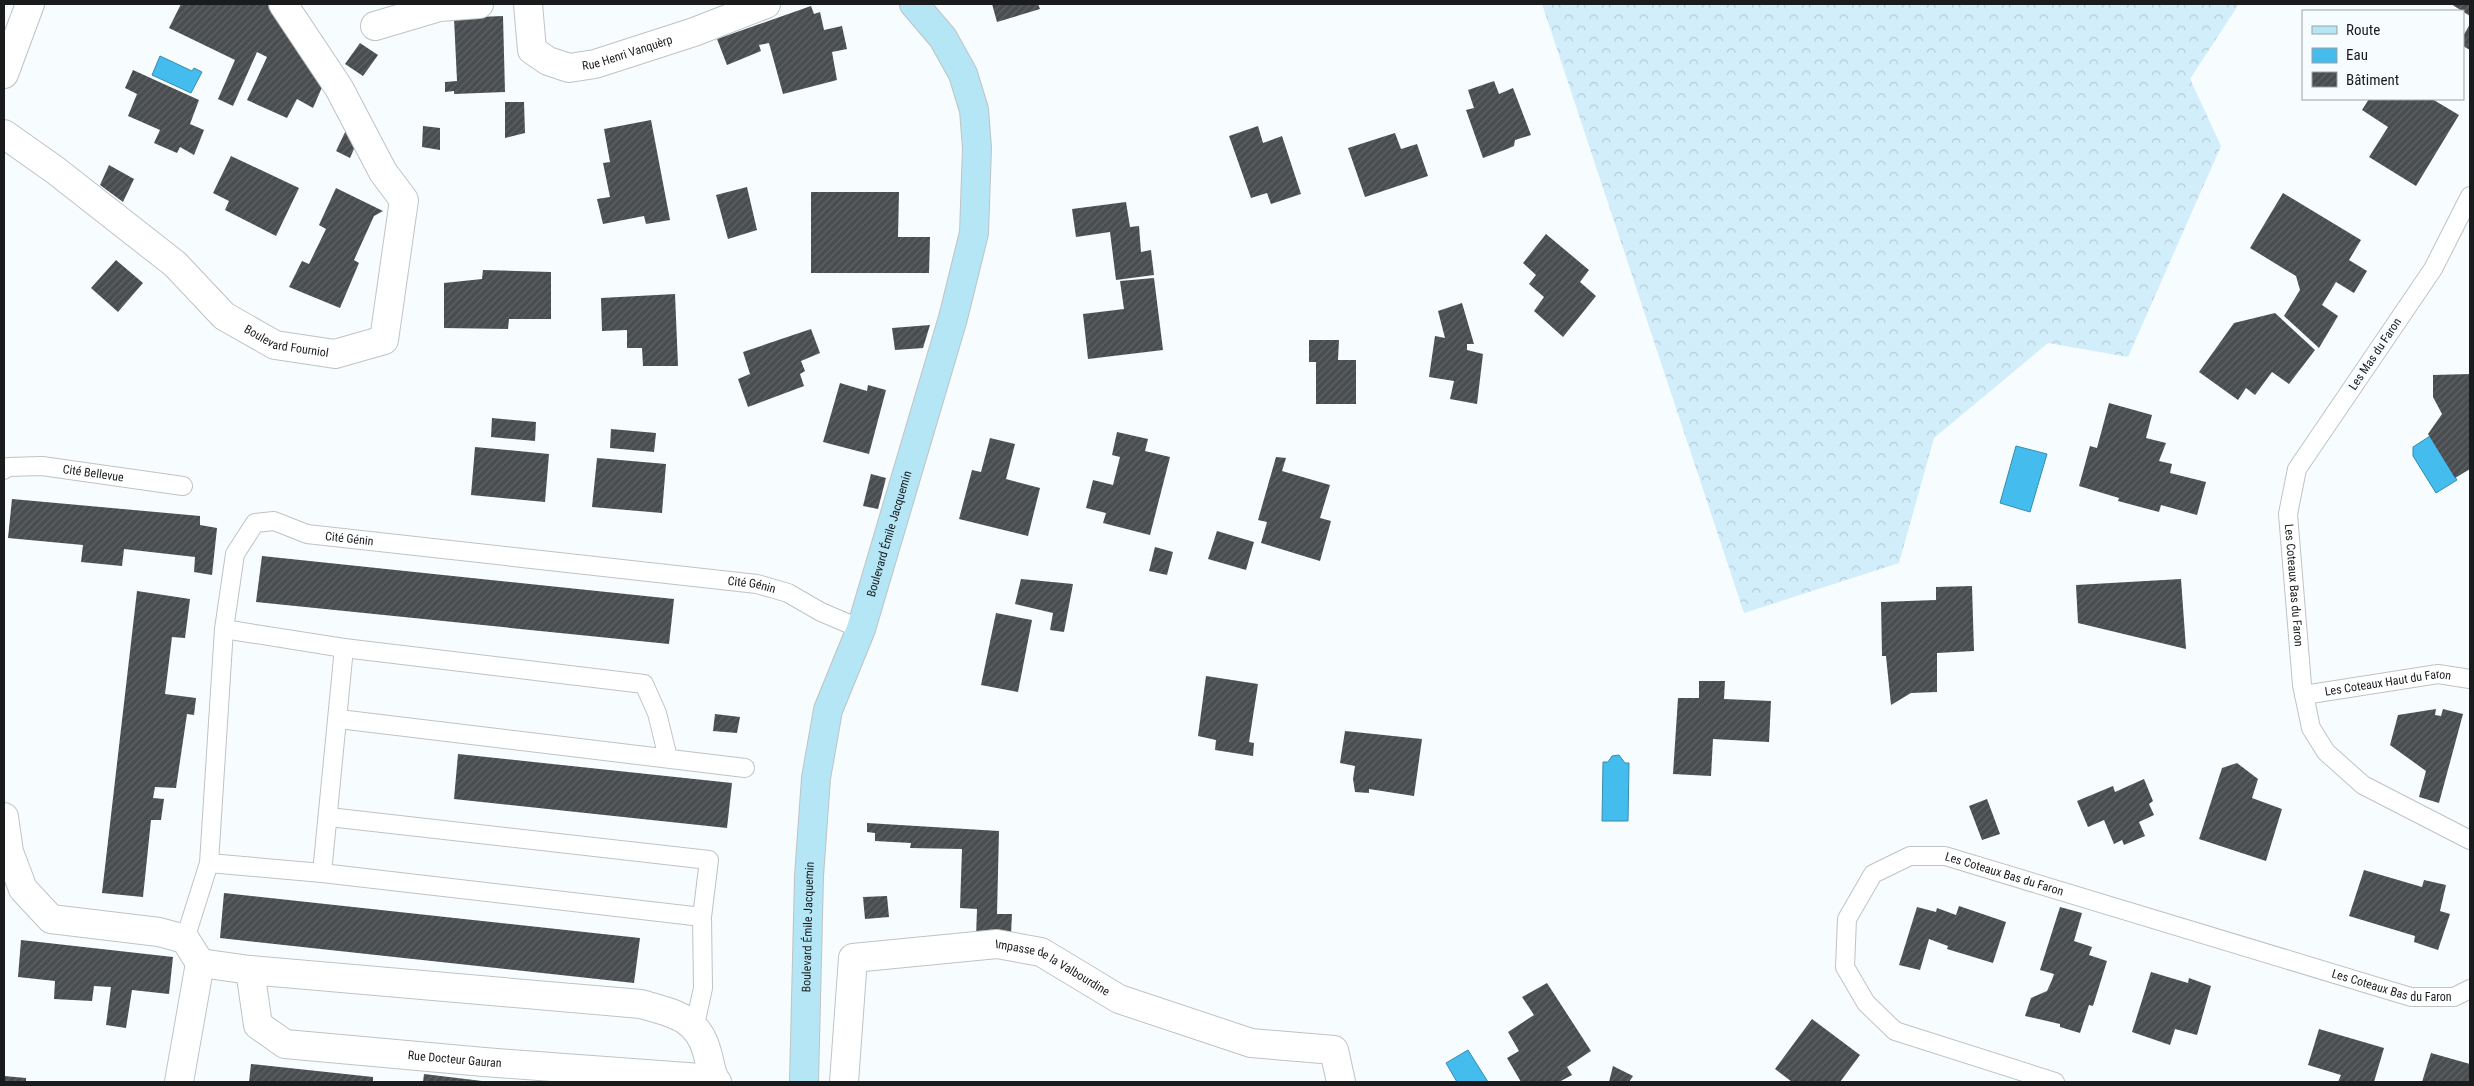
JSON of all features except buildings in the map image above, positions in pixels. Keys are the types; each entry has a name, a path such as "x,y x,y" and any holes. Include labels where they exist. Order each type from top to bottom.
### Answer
{"main road":[{"name":"Boulevard Émile Jacquemin","path":"804,1082 809,876 816,778 828,710 861,629 953,318 974,233 978,148 974,110 963,74 943,38 914,4"}],"street":[{"path":"4,74 30,4"},
{"name":"Boulevard Fourniol","path":"4,134 54,170 175,264 224,316 275,345 335,354 384,340 404,200 382,172 339,88 283,4"},
{"path":"375,26 439,7 479,4"},
{"name":"Rue Henri Vanquèrp","path":"528,4 532,50 548,61 569,68 595,64 694,32 766,4"},
{"path":"4,817 9,852 24,889 51,919 159,932 185,939 200,963 179,1082"},
{"name":"Impasse de la Valbourdine","path":"844,1082 853,958 997,944 1041,952 1119,999 1251,1043 1334,1050 1341,1082"},
{"path":"200,963 250,970 641,1004 674,1014 695,1025"},
{"name":"Rue Docteur Gauran","path":"250,970 258,1026 285,1044 715,1081 705,1044 695,1025"}],"lane":[{"name":"Les Mas du Faron","path":"2288,514 2296,469 2433,269 2470,196"},
{"name":"Cité Bellevue","path":"4,470 7,467 42,466 183,486"},
{"name":"Les Coteaux Bas du Faron","path":"2288,514 2304,695 2311,728 2326,752 2363,785 2470,840"},
{"name":"Cité Génin","path":"185,939 209,863 224,629 235,554 255,523 274,521 307,534 757,584 788,593 820,612 861,629"},
{"path":"224,629 344,648 644,684 657,713 668,758"},
{"path":"322,874 344,648"},
{"name":"Les Coteaux Haut du Faron","path":"2304,695 2438,674 2470,679"},
{"path":"338,719 745,768"},
{"path":"328,817 709,860 702,917 703,988 695,1025"},
{"name":"Les Coteaux Bas du Faron","path":"2055,1082 1895,1031 1866,1003 1845,967 1847,919 1873,874 1910,856 1945,856 2411,996 2454,997 2470,989"},
{"path":"209,863 702,917"}],"green space":[{"path":"1542,4 2239,4 2190,79 2221,146 2128,357 2048,343 1934,438 1899,563 1744,613"}],"water":[{"path":"160,56 192,71 194,68 202,72 191,93 152,75"},
{"path":"2430,436 2457,480 2436,493 2413,456 2413,447"},
{"path":"2016,446 2047,454 2030,512 2000,503"},
{"path":"1619,755 1625,763 1629,763 1628,821 1602,821 1603,762 1608,762 1612,756"},
{"path":"1468,1050 1488,1082 1457,1082 1446,1063"}]}
